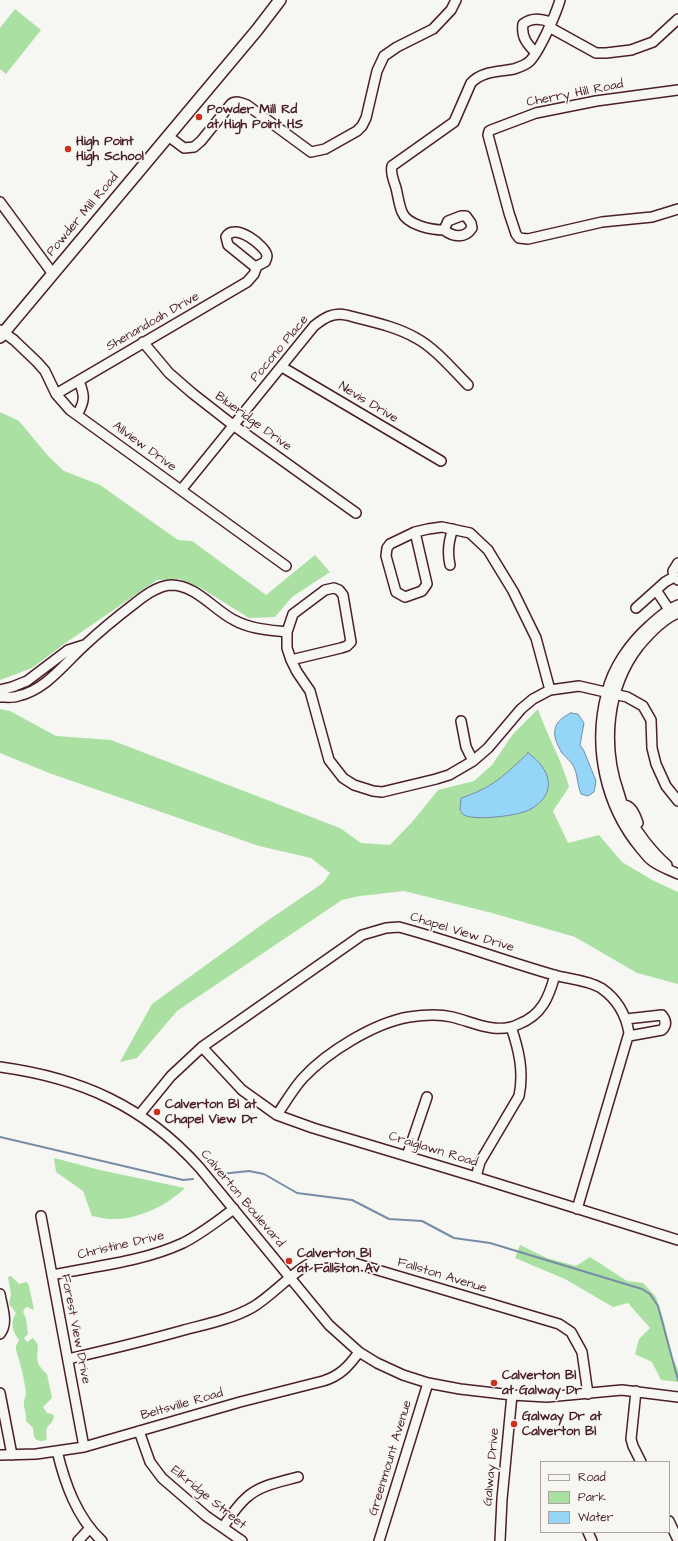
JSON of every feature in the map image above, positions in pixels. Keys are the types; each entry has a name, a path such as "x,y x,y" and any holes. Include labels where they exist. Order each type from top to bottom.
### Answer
{"main road":[{"name":"Powder Mill Road","path":"1,334 257,30 280,0"}],"street":[{"path":"168,136 184,148 194,147 231,104 240,102 247,105 311,152 325,150 357,131 365,123 377,71 384,56 397,47 433,29 451,10 456,0"},
{"path":"444,230 410,222 406,218 402,213 392,173 392,166 454,122 471,83 474,80 486,74 523,66 531,60 550,25 560,0"},
{"path":"536,53 525,41 522,33 523,24 536,19 550,25 596,53 606,53 631,50 654,42 678,19"},
{"name":"Cherry Hill Road","path":"678,90 596,100 536,113 491,130 489,131 488,135 516,234 519,238 528,239 610,221 652,217 678,209"},
{"path":"0,202 53,274"},
{"name":"Shenandoah Drive","path":"56,394 247,282 254,274 257,266 265,262 267,256 263,247 239,231 233,231 228,234 226,240 230,248 257,266"},
{"name":"Pocono Place","path":"181,490 314,326 322,319 329,316 340,314 393,328 415,337 439,356 468,385"},
{"name":"Allview Drive","path":"1,334 14,340 37,362 45,372 56,394 64,404 77,415 286,566"},
{"name":"Blueridge Drive","path":"143,342 180,384 233,425 356,513"},
{"name":"Nevis Drive","path":"282,367 441,461"},
{"path":"77,415 83,405 84,398 79,381"},
{"path":"415,532 427,584 422,591 406,597 396,592 386,556 387,548 390,544 415,532 442,527 470,533 488,550 513,592 536,638 550,690"},
{"path":"450,565 448,545 453,529"},
{"path":"636,608 665,582 676,579 673,571 678,563"},
{"path":"0,690 12,687 30,686 52,677 85,645 144,596 157,589 170,585 179,586 192,591 233,620 245,625 287,632"},
{"path":"291,660 341,648 347,646 351,642 342,595 339,590 334,588 325,590 293,614 287,632 288,648 291,660 297,672 310,691 329,760 343,778 354,785 373,791 382,792 436,779 462,768 488,748 521,709 533,698 550,690 579,686 627,697 643,706 648,712 651,720 651,736 656,762 666,786 678,801"},
{"path":"656,590 673,612"},
{"path":"678,605 673,612 636,637 614,675 601,739 602,760 607,783 619,807 634,833 678,874"},
{"path":"0,697 18,697 68,650 85,645"},
{"path":"461,721 466,747 473,761"},
{"path":"619,807 628,806 631,808 638,821 634,833"},
{"name":"Chapel View Drive","path":"140,1114 171,1076 202,1048 362,935 386,928 399,927 598,987 606,992 623,1010 628,1024 629,1036 577,1209"},
{"path":"277,1115 294,1088 304,1077 323,1060 360,1035 407,1017 436,1015 451,1016 494,1028 512,1027 524,1022 539,1012 551,992 555,975"},
{"path":"626,1019 656,1014 662,1015 666,1020 666,1026 662,1030 629,1036"},
{"path":"476,1176 480,1162 519,1096 522,1085 520,1061 512,1027"},
{"name":"Craiglawn Road","path":"202,1048 242,1090 277,1115 313,1128 476,1176 678,1240"},
{"name":"Calverton Boulevard","path":"0,1067 34,1073 82,1086 113,1099 140,1114 170,1138 190,1157 329,1325 359,1352 390,1369 428,1383 460,1389 512,1395 547,1397 622,1390 678,1397"},
{"path":"407,1156 427,1097"},
{"name":"Christine Drive","path":"52,1275 142,1257 170,1248 200,1233 234,1209"},
{"name":"Forest View Drive","path":"41,1216 84,1447"},
{"name":"Fallston Avenue","path":"68,1359 121,1347 208,1324 241,1313 265,1300 314,1261 322,1258 336,1258 559,1324 570,1332 582,1352 588,1394"},
{"path":"0,1294 2,1316 5,1326 0,1334"},
{"name":"Beltsville Road","path":"0,1456 84,1447 240,1402 332,1378 344,1371 359,1352"},
{"name":"Greenmount Avenue","path":"380,1541 428,1383"},
{"path":"636,1391 631,1439 640,1461"},
{"path":"0,1393 12,1455"},
{"name":"Galway Drive","path":"500,1541 502,1499 512,1395"},
{"name":"Elkridge Street","path":"139,1431 150,1462 162,1478 183,1497 242,1541"},
{"path":"57,1451 71,1495 89,1529 102,1541"},
{"path":"223,1527 242,1502 253,1492 271,1484 298,1477"},
{"path":"670,1523 678,1540"},
{"path":"78,1541 89,1529"}],"green space":[{"path":"15,9 41,30 6,74 0,69 0,28"},
{"path":"0,412 19,421 49,457 64,471 100,485 178,540 192,541 266,595 315,555 330,572 292,597 275,617 249,618 201,588 180,579 157,580 64,644 32,668 0,680"},
{"path":"0,709 10,711 56,736 111,740 340,828 361,843 390,845 413,821 438,790 474,781 492,765 513,734 538,709 569,787 553,811 568,843 599,835 622,862 654,881 678,892 678,984 637,973 575,937 492,913 404,891 360,896 342,900 177,1011 137,1058 120,1062 152,1004 267,921 323,883 330,873 311,858 259,846 49,773 0,753"},
{"path":"54,1158 100,1170 185,1188 169,1201 151,1211 121,1219 109,1219 92,1216 83,1191 56,1172"},
{"path":"520,1245 547,1258 576,1266 590,1257 627,1281 643,1283 656,1297 672,1356 678,1370 678,1382 661,1380 652,1362 635,1354 639,1339 650,1328 628,1303 613,1307 565,1279 515,1258"},
{"path":"11,1276 19,1284 27,1282 29,1286 34,1310 27,1307 23,1312 26,1318 28,1334 24,1338 27,1342 33,1338 38,1345 38,1361 40,1367 47,1374 52,1398 43,1407 47,1413 54,1416 52,1422 47,1427 47,1439 43,1441 36,1439 33,1428 26,1421 24,1401 26,1393 16,1350 19,1340 12,1323 16,1313 9,1304 11,1294 8,1277"}],"water":[{"path":"571,713 578,714 584,723 580,745 584,751 596,781 594,792 588,796 581,794 574,767 562,753 556,740 556,725 564,717"},
{"path":"528,753 542,766 548,781 548,788 540,803 525,812 508,816 477,818 462,814 460,810 461,798 481,790 498,780"}],"waterway":[{"path":"0,1137 183,1180 193,1179"},
{"path":"221,1174 249,1171 264,1174 297,1193 352,1200 389,1219 422,1221 454,1238 490,1243 642,1289 650,1294 658,1306 678,1380"}],"place":[{"name":"Powder Mill Rd at High Point HS","path":"199,117"},
{"name":"High Point High School","path":"68,149"},
{"name":"Calverton Bl at Chapel View Dr","path":"157,1112"},
{"name":"Calverton Bl at Fallston Av","path":"289,1261"},
{"name":"Calverton Bl at Galway Dr","path":"494,1383"},
{"name":"Galway Dr at Calverton Bl","path":"514,1424"}]}
